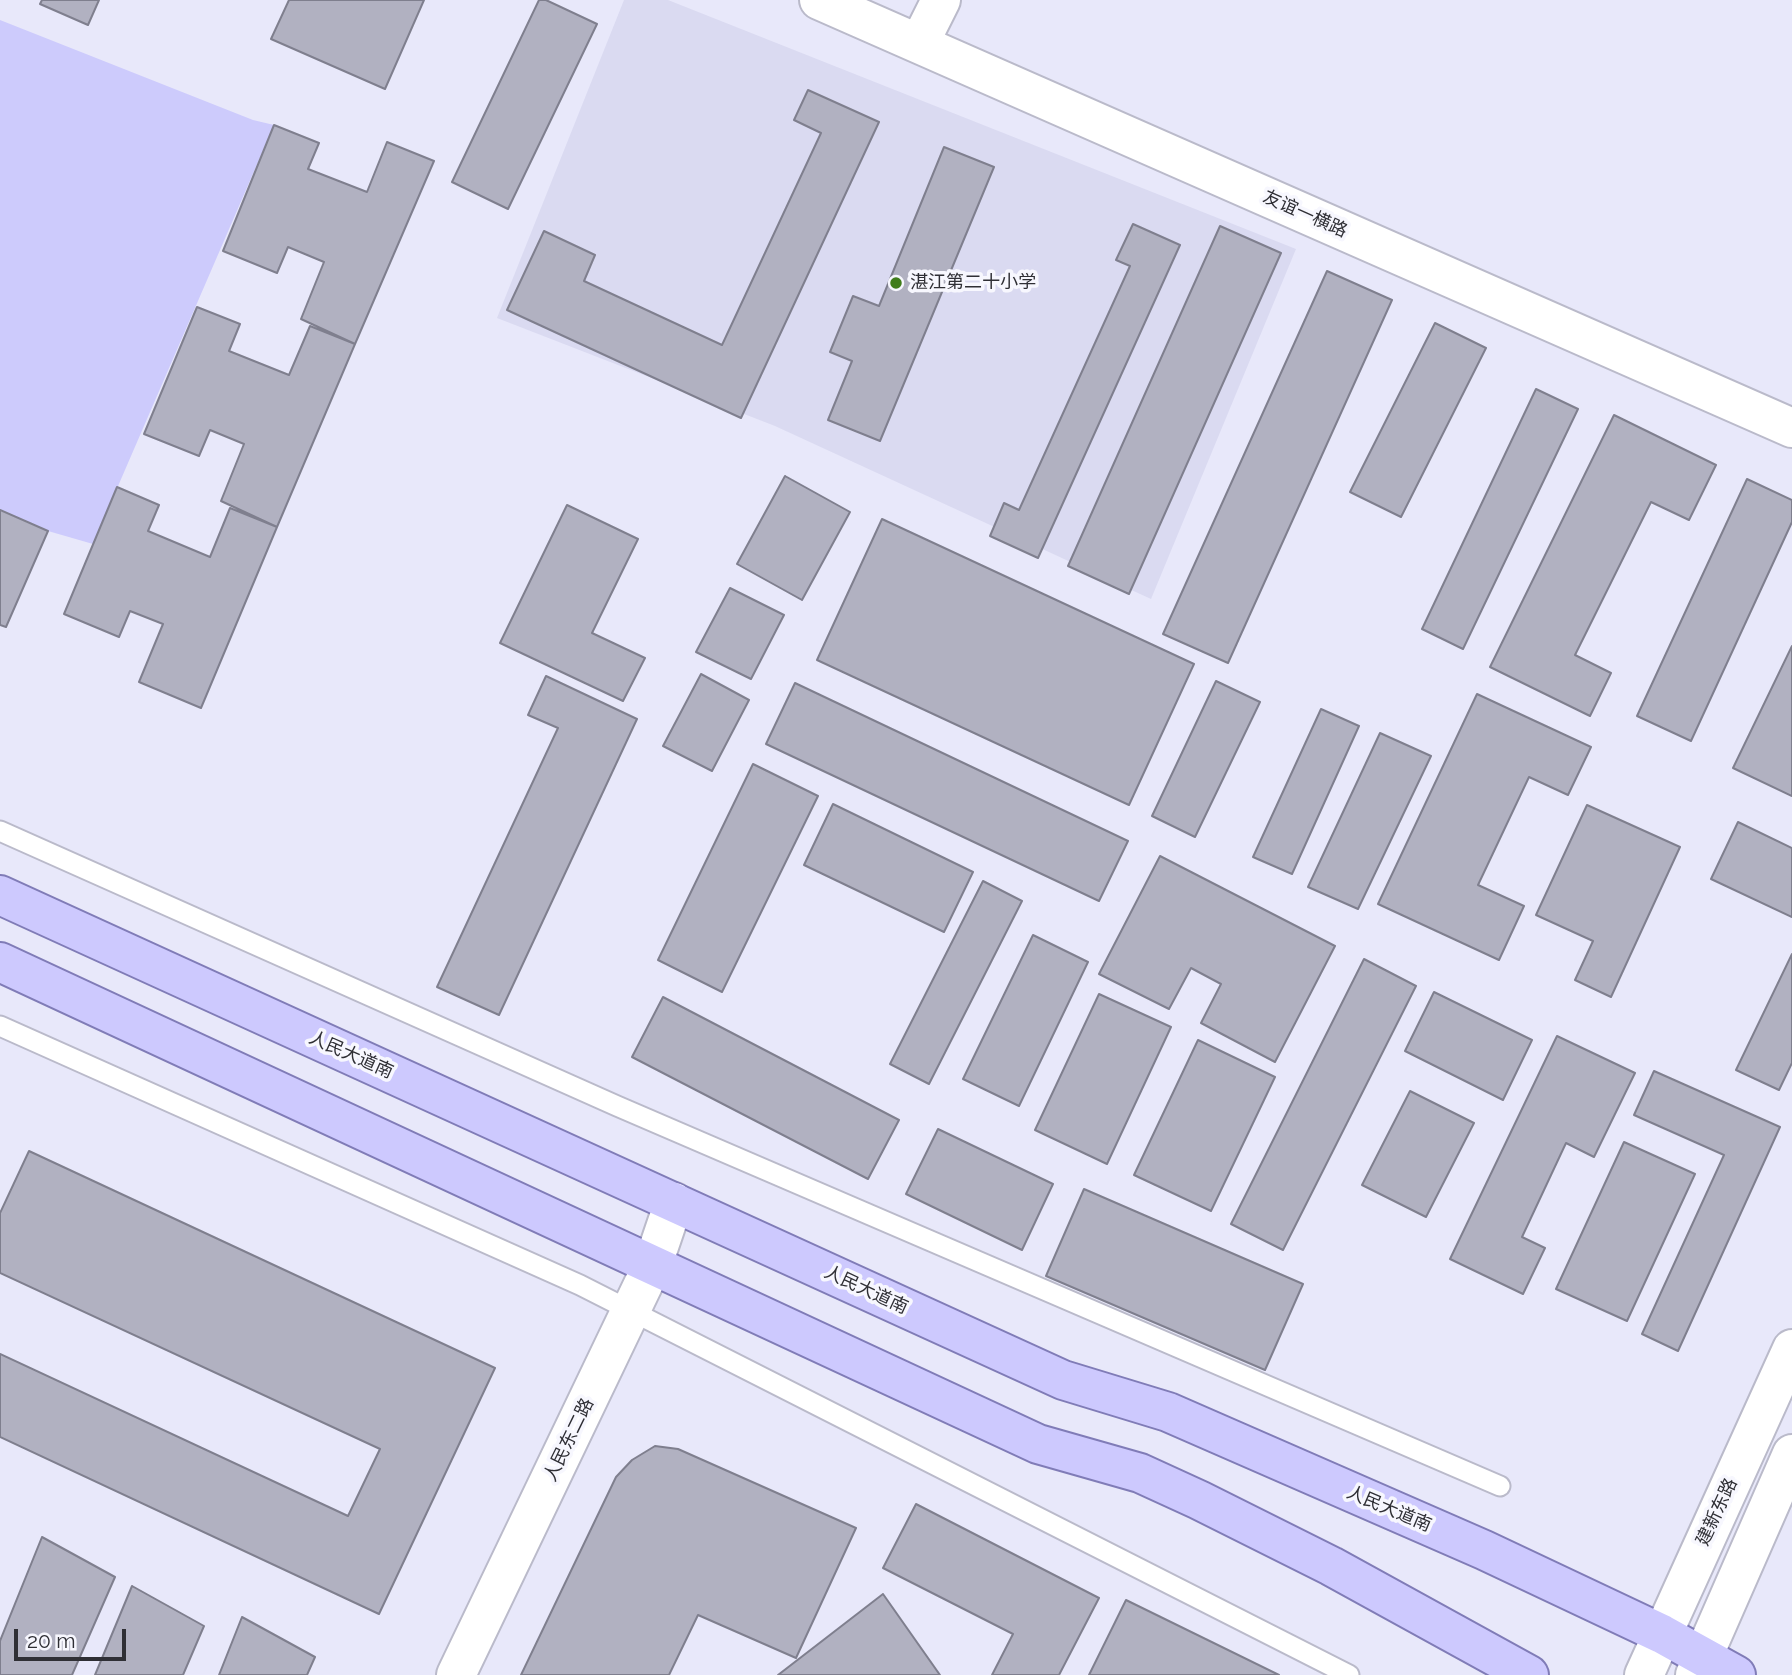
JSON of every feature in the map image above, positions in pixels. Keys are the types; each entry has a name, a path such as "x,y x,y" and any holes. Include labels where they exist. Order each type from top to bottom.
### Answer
{"main road":[{"name":"人民大道南","path":"0,895 1063,1381 1168,1412 1484,1550 1662,1634 1698,1666 1736,1675"},
{"path":"0,962 1038,1444 1140,1473 1199,1500 1331,1566 1529,1675"}],"street":[{"name":"友谊一横路","path":"819,0 1792,428"},
{"path":"919,44 941,0"},
{"name":"人民东二路","path":"456,1675 653,1264 674,1202"},
{"name":"建新东路","path":"1644,1675 1792,1349"},
{"path":"1698,1666 1792,1454"}],"lane":[{"path":"0,831 617,1106 1500,1486"},
{"path":"0,1026 580,1285 1349,1675"}],"shaded area":[{"name":"湛江第二十小学","path":"624,0 668,0 1296,249 1151,599 775,426 497,318"},
{"path":"0,20 253,120 274,125 93,544 48,531 0,511"}],"building":[{"path":"42,0 99,0 88,25 40,4"},
{"path":"289,0 424,0 385,89 271,39"},
{"path":"539,0 546,0 597,24 508,209 452,182"},
{"path":"808,90 879,122 741,418 507,310 544,231 595,255 584,281 722,345 821,133 794,120"},
{"path":"274,125 319,143 308,169 367,192 387,142 434,161 355,344 301,319 324,262 288,247 277,273 223,251"},
{"path":"944,147 994,167 880,441 828,420 852,361 830,352 853,296 879,306"},
{"path":"1133,224 1180,245 1038,558 990,536 1004,503 1019,510 1130,266 1116,260"},
{"path":"1220,226 1281,253 1129,594 1068,566"},
{"path":"1327,271 1392,300 1228,663 1163,634"},
{"path":"197,307 240,324 229,351 289,375 310,326 355,344 277,527 221,501 244,444 210,430 199,456 144,434"},
{"path":"1435,323 1486,348 1401,517 1350,492"},
{"path":"1536,389 1578,409 1463,649 1422,629"},
{"path":"1614,415 1716,465 1689,520 1651,502 1575,655 1611,673 1590,716 1490,667"},
{"path":"785,476 850,512 802,600 737,564"},
{"path":"1747,479 1792,500 1792,522 1691,741 1637,716"},
{"path":"117,487 159,505 148,531 210,557 230,508 277,527 201,708 139,682 163,624 130,611 119,637 64,614"},
{"path":"567,505 638,539 592,633 645,658 623,701 500,643"},
{"path":"0,510 48,531 6,627 0,625"},
{"path":"882,519 1194,664 1129,805 817,660"},
{"path":"730,588 784,615 751,679 696,652"},
{"path":"1792,646 1792,796 1733,768"},
{"path":"701,674 749,700 712,771 663,746"},
{"path":"546,676 637,719 499,1015 437,987 558,728 528,715"},
{"path":"1216,681 1260,702 1195,837 1152,816"},
{"path":"795,683 1128,841 1099,901 766,744"},
{"path":"1477,694 1591,747 1568,795 1529,777 1478,885 1524,906 1499,960 1378,904"},
{"path":"1321,709 1359,726 1292,874 1253,857"},
{"path":"1380,733 1431,756 1358,909 1308,887"},
{"path":"753,764 818,796 722,992 658,960"},
{"path":"833,804 973,872 944,932 804,865"},
{"path":"1587,805 1680,847 1611,997 1575,980 1593,941 1536,915"},
{"path":"1738,822 1792,848 1792,917 1711,879"},
{"path":"1160,856 1335,946 1275,1062 1201,1023 1221,984 1191,968 1169,1009 1099,974"},
{"path":"983,881 1022,901 929,1084 890,1064"},
{"path":"1033,935 1088,962 1019,1106 963,1079"},
{"path":"1792,954 1792,1063 1779,1090 1736,1070"},
{"path":"1364,959 1416,986 1283,1250 1231,1224"},
{"path":"1434,992 1532,1040 1503,1100 1405,1051"},
{"path":"1099,994 1171,1027 1107,1164 1035,1130"},
{"path":"663,997 899,1120 868,1179 632,1057"},
{"path":"1557,1036 1635,1073 1594,1157 1566,1143 1522,1237 1545,1248 1523,1294 1450,1259"},
{"path":"1198,1040 1275,1077 1211,1211 1134,1175"},
{"path":"1654,1071 1780,1127 1678,1351 1642,1334 1724,1155 1634,1115"},
{"path":"1410,1091 1474,1123 1426,1217 1362,1185"},
{"path":"938,1129 1053,1184 1022,1250 906,1194"},
{"path":"1624,1142 1695,1174 1627,1321 1556,1289"},
{"path":"29,1151 495,1368 379,1614 0,1437 0,1354 348,1516 380,1449 0,1273 0,1213"},
{"path":"1084,1189 1303,1284 1265,1370 1046,1276"},
{"path":"655,1446 678,1449 856,1528 796,1658 698,1615 669,1675 521,1675 616,1477 632,1460"},
{"path":"916,1504 1099,1598 1059,1675 992,1675 1013,1634 883,1568"},
{"path":"42,1537 115,1577 72,1675 0,1675 0,1641"},
{"path":"132,1586 204,1626 183,1675 95,1675"},
{"path":"883,1594 940,1675 778,1675"},
{"path":"1126,1600 1279,1675 1089,1675"},
{"path":"242,1617 315,1657 307,1675 219,1675"}],"place":[{"name":"湛江第二十小学","path":"896,283"}]}
